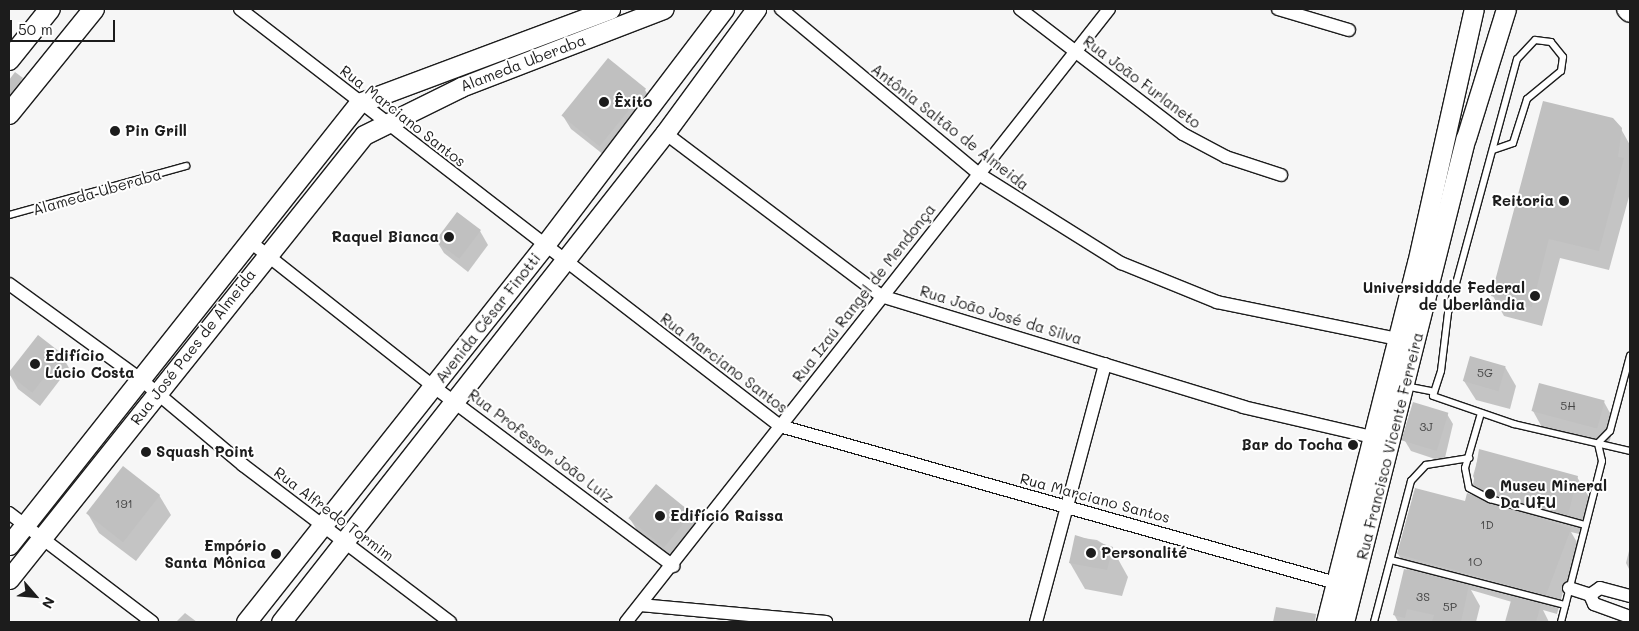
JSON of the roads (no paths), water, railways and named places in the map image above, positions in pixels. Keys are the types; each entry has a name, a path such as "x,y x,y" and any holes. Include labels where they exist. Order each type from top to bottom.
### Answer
{"main road":[{"path":"9,60 50,9"},
{"path":"9,114 94,9"},
{"name":"Alameda Uberaba","path":"359,103 610,9"},
{"name":"Alameda Uberaba","path":"386,123 461,87 663,9"},
{"name":"Avenida César Finotti","path":"246,622 320,524 434,387 544,246 724,9"},
{"name":"Avenida César Finotti","path":"281,622 665,133 756,9"},
{"name":"Rua Francisco Vicente Ferreira","path":"1326,622 1345,585 1405,386 1447,176 1474,9"},
{"name":"Rua Francisco Vicente Ferreira","path":"1344,622 1345,585 1372,437 1397,339 1447,176 1506,9"},
{"path":"1627,9 1630,12"},
{"name":"Rua José Paes de Almeida","path":"9,545 248,240 359,103"},
{"name":"Rua José Paes de Almeida","path":"9,579 266,256 347,151 386,123"}],"street":[{"name":"Rua Marciano Santos","path":"240,9 544,246 780,426 1345,585"},
{"name":"Antônia Saltão de Almeida","path":"781,9 979,174 1081,240 1172,286 1264,314 1397,339"},
{"name":"Rua João Furlaneto","path":"1020,9 1201,146 1282,176"},
{"name":"Rua Izaú Rangel de Mendonça","path":"626,622 673,566 880,296 1110,9"},
{"path":"1278,9 1349,30"},
{"name":"Rua João José da Silva","path":"665,133 880,296 1243,407 1372,437"},
{"name":"Rua Professor João Luiz","path":"248,240 434,387 673,566"},
{"name":"Rua Alfredo Tormim","path":"9,284 139,378 156,395 342,542 450,622"},
{"path":"1036,622 1105,364"},
{"path":"9,513 42,536 152,622"},
{"path":"1569,588 1590,595 1601,608 1630,617"},
{"path":"1590,595 1600,588 1630,596"},
{"path":"640,605 826,622"}],"lane":[{"path":"1431,391 1441,371 1448,313 1493,150 1521,50 1534,40 1551,42 1563,57 1561,71 1551,84 1527,99 1513,143 1493,150"},
{"name":"Alameda Uberaba","path":"9,215 186,166"},
{"path":"1598,443 1610,431 1630,356"},
{"path":"1405,386 1431,391 1439,401 1630,451"},
{"path":"1481,413 1465,481 1474,492 1585,526"},
{"path":"1561,622 1602,461 1598,443"},
{"path":"1374,622 1417,471 1438,461 1469,458"},
{"path":"1391,560 1565,605"}],"place":[{"name":"Êxito","path":"604,102"},
{"name":"Pin Grill","path":"115,131"},
{"name":"Reitoria","path":"1564,201"},
{"name":"Raquel Bianca","path":"449,237"},
{"name":"Universidade Federal de Uberlândia","path":"1535,296"},
{"name":"Edifício Lúcio Costa","path":"35,364"},
{"name":"Bar do Tocha","path":"1353,445"},
{"name":"Squash Point","path":"146,452"},
{"name":"Museu Mineral Da UFU","path":"1490,494"},
{"name":"Edifício Raissa","path":"660,516"},
{"name":"Personalité","path":"1091,553"},
{"name":"Empório Santa Mônica","path":"276,554"}]}
